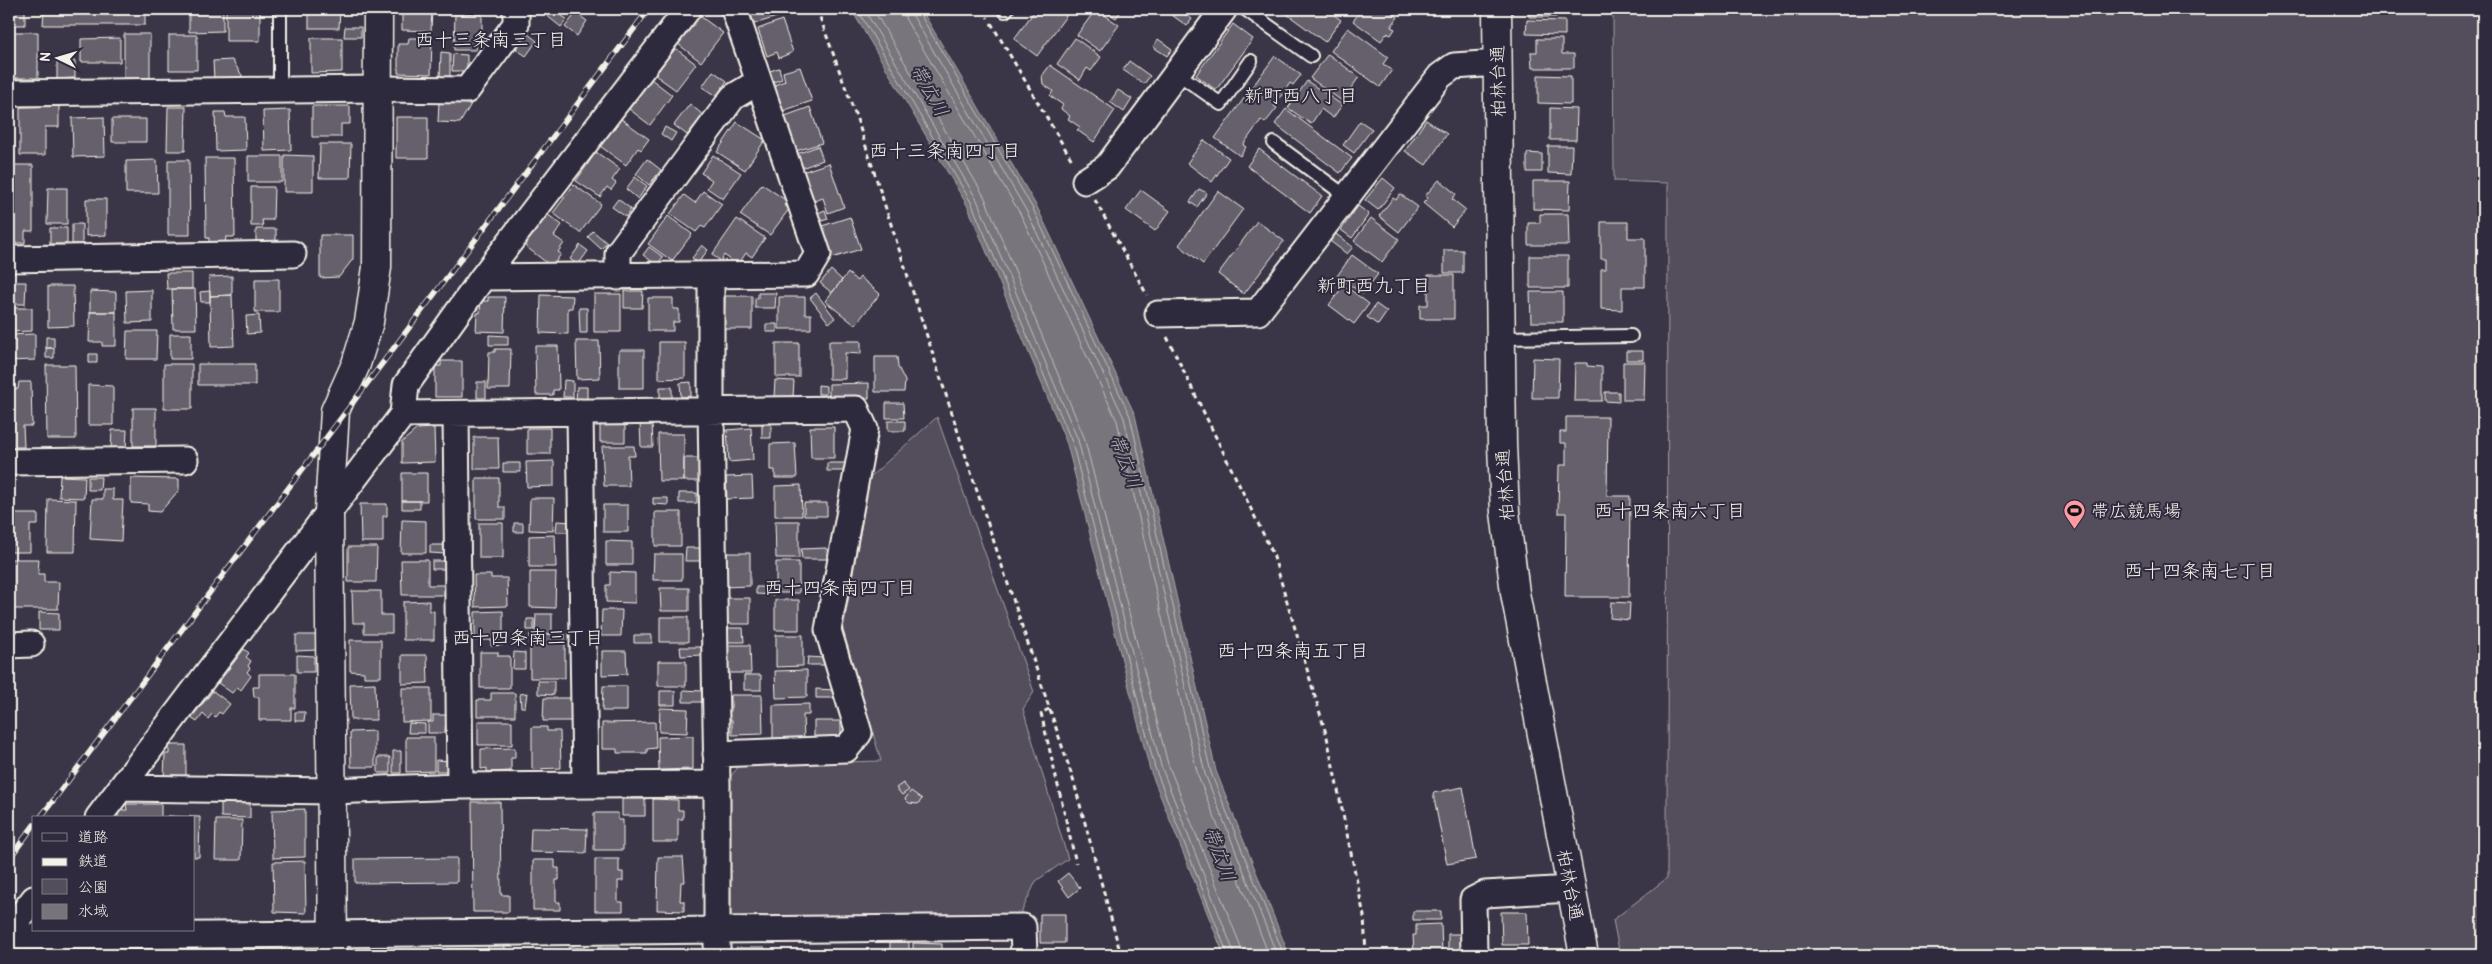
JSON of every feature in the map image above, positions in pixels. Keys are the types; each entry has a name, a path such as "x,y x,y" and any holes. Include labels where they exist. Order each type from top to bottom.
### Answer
{"street":[{"path":"333,944 329,511 335,411 356,364 369,322 377,267 378,9"},
{"path":"9,93 378,89 467,90 516,24 516,9"},
{"path":"100,816 403,414 406,385 482,277 688,9"},
{"path":"482,277 711,277 806,274 818,254 734,9"},
{"path":"1085,181 1107,167 1224,9"},
{"name":"柏林台通","path":"1497,9 1505,512 1515,593 1584,955"},
{"path":"1158,314 1258,312 1440,76 1454,66 1498,63"},
{"path":"618,277 618,253 734,97 758,82"},
{"path":"9,259 293,254"},
{"path":"711,277 711,411 717,784 717,955"},
{"path":"403,414 856,409 864,429 828,630 859,733 846,749 716,754"},
{"path":"580,412 585,785"},
{"path":"456,414 460,786"},
{"path":"9,462 185,460"},
{"path":"122,788 331,791 460,786 717,784"},
{"path":"1474,955 1473,900 1485,894 1571,889"},
{"path":"9,931 32,902"},
{"path":"9,937 124,933 333,944 716,931 1024,927 1024,955"}],"lane":[{"path":"280,9 280,90"},
{"path":"1245,9 1311,56"},
{"path":"1177,73 1220,104 1251,61"},
{"path":"1274,143 1347,197"},
{"path":"1501,338 1632,336"}],"path":[{"path":"816,9 859,125 1049,709 1074,779 1121,955"},
{"path":"1158,314 1174,353 1273,554 1327,737 1364,916 1366,955"},
{"path":"1049,709 1041,712 1076,863"}],"green space":[{"name":"帯広競馬場","path":"1613,9 2483,9 2483,955 1620,955 1613,920 1667,878 1668,183 1614,181"},
{"path":"937,417 1034,692 1023,709 1068,859 1036,881 1020,915 731,922 730,777 740,765 881,761 843,630 870,477"}],"water":[{"name":"帯広川","path":"851,9 921,9 1037,207 1135,415 1216,771 1289,955 1224,955 1150,770 1067,444 967,205"}],"building":[{"path":"9,9 25,9 25,25 9,25"},
{"path":"44,9 145,9 145,25 43,25"},
{"path":"189,9 223,9 223,31 189,32"},
{"path":"226,9 260,9 260,41 226,41"},
{"path":"309,9 340,9 339,28 309,28"},
{"path":"402,9 432,9 431,31 402,30"},
{"path":"550,9 567,19 561,27 546,15"},
{"path":"744,9 777,9 780,16 754,24 752,17 748,18"},
{"path":"1036,9 1071,9 1037,56 1014,39"},
{"path":"1096,9 1119,25 1100,51 1077,35"},
{"path":"1102,9 1123,9 1116,18"},
{"path":"1177,9 1192,19 1187,26 1165,10"},
{"path":"1280,9 1326,9 1341,20 1325,42"},
{"path":"1362,9 1386,9 1398,17 1391,27 1395,29 1391,35 1387,33 1381,41 1353,21"},
{"path":"1529,9 1556,9 1556,17 1529,17"},
{"path":"455,13 482,14 482,42 477,42 476,50 454,50"},
{"path":"576,13 587,21 577,36 565,27"},
{"path":"700,16 723,33 701,62 678,44"},
{"path":"782,20 793,52 779,58 777,52 767,56 758,29"},
{"path":"1527,20 1565,21 1565,35 1526,34"},
{"path":"1233,24 1253,39 1216,90 1196,75"},
{"path":"345,27 361,27 361,37 344,37"},
{"path":"1348,28 1388,57 1383,64 1392,70 1380,87 1331,51"},
{"path":"14,32 38,32 38,78 14,78"},
{"path":"124,34 150,34 150,78 124,78"},
{"path":"528,34 537,41 526,56 516,49"},
{"path":"169,35 197,35 197,70 169,70"},
{"path":"120,38 120,62 81,62 81,39"},
{"path":"311,38 342,38 342,72 311,73"},
{"path":"409,38 432,38 431,74 398,73 398,44 408,44"},
{"path":"1075,38 1101,57 1091,71 1087,68 1080,80 1057,64"},
{"path":"1158,39 1172,49 1167,56 1153,47"},
{"path":"1537,39 1562,39 1562,54 1574,54 1574,68 1532,68 1531,52 1537,52"},
{"path":"675,48 696,64 676,90 655,75"},
{"path":"441,52 450,53 450,77 440,77"},
{"path":"453,54 467,55 467,71 452,71"},
{"path":"1328,54 1359,77 1342,101 1310,78"},
{"path":"1275,56 1301,75 1293,85 1290,83 1274,106 1277,108 1265,123 1261,120 1243,145 1246,147 1240,156 1215,138"},
{"path":"232,60 245,80 214,80 213,61"},
{"path":"75,61 75,78 57,79 57,62"},
{"path":"1129,61 1150,76 1144,84 1123,70"},
{"path":"1050,65 1115,110 1094,142 1077,130 1080,127 1068,119 1070,116 1061,109 1063,105 1050,96 1053,91 1043,84 1042,76"},
{"path":"800,67 812,101 782,111 774,85 785,81 783,72"},
{"path":"779,68 782,79 771,83 767,72"},
{"path":"713,71 727,81 716,96 702,87"},
{"path":"1538,75 1571,76 1571,104 1538,103"},
{"path":"651,79 672,95 650,125 629,109"},
{"path":"1307,81 1342,105 1333,118 1321,109 1311,124 1288,108"},
{"path":"1118,90 1132,99 1124,112 1110,102"},
{"path":"439,102 471,104 460,123 438,122"},
{"path":"690,104 703,115 687,135 674,125"},
{"path":"59,106 59,127 45,127 45,155 20,155 20,107"},
{"path":"312,106 350,106 350,124 341,124 341,137 312,137"},
{"path":"168,107 186,107 185,151 167,151"},
{"path":"810,107 822,143 796,151 793,143 790,143 785,116"},
{"path":"1550,108 1577,109 1576,140 1550,140"},
{"path":"1286,109 1352,158 1340,173 1275,124"},
{"path":"290,110 291,150 264,151 263,111"},
{"path":"215,112 225,112 226,117 245,117 246,150 216,151"},
{"path":"104,117 105,156 73,157 72,118"},
{"path":"396,117 428,117 428,158 396,158"},
{"path":"620,118 649,139 641,150 638,148 626,165 600,146"},
{"path":"112,119 146,119 146,142 112,142"},
{"path":"1426,120 1447,134 1426,165 1405,151"},
{"path":"1360,121 1372,129 1354,153 1343,145"},
{"path":"737,122 765,140 745,170 717,152"},
{"path":"665,127 676,133 671,141 661,134"},
{"path":"1204,140 1229,158 1212,182 1187,163"},
{"path":"320,144 351,144 350,178 319,178"},
{"path":"818,146 823,160 799,169 794,155"},
{"path":"1548,146 1572,146 1571,174 1548,173"},
{"path":"1259,149 1322,196 1310,213 1247,166"},
{"path":"596,152 620,169 612,180 616,183 611,190 607,187 600,197 576,181"},
{"path":"1527,153 1542,154 1542,172 1527,172"},
{"path":"284,155 313,156 313,192 284,192"},
{"path":"713,155 741,173 723,199 707,188 712,180 701,173"},
{"path":"248,156 282,156 282,182 248,182"},
{"path":"205,158 234,158 235,237 226,237 225,243 209,243 209,238 206,238"},
{"path":"647,159 661,170 649,185 636,174"},
{"path":"157,160 158,193 126,193 126,161"},
{"path":"168,160 189,160 190,235 168,235"},
{"path":"829,163 844,207 828,213 823,198 812,202 802,172"},
{"path":"9,165 33,165 33,231 25,231 25,243 9,243"},
{"path":"635,177 647,186 638,199 626,189"},
{"path":"1383,178 1395,188 1378,210 1365,200"},
{"path":"1439,180 1456,194 1452,199 1466,210 1452,227 1423,203 1428,198 1425,196"},
{"path":"1533,181 1570,181 1569,210 1533,209"},
{"path":"762,184 787,201 784,205 789,209 770,235 740,215"},
{"path":"574,185 601,204 580,233 553,213"},
{"path":"251,187 274,187 273,220 262,220 263,226 251,226"},
{"path":"48,188 67,188 67,224 47,224"},
{"path":"1199,189 1207,193 1197,207 1190,202"},
{"path":"1141,190 1170,211 1155,231 1126,210"},
{"path":"703,191 722,204 705,228 701,226 696,232 670,214 684,195 695,203"},
{"path":"1218,191 1243,209 1203,264 1179,245"},
{"path":"1400,194 1418,207 1399,232 1379,216 1393,198 1396,200"},
{"path":"86,199 106,199 106,235 86,236"},
{"path":"618,199 631,209 626,217 612,207"},
{"path":"1358,206 1369,214 1352,238 1341,230"},
{"path":"825,210 828,219 818,222 815,214"},
{"path":"547,214 562,225 554,236 564,243 558,252 561,254 552,267 524,245"},
{"path":"1540,214 1568,214 1569,245 1528,245 1528,223 1540,223"},
{"path":"668,216 692,234 672,261 648,244"},
{"path":"850,217 861,249 832,258 828,244 821,238 825,236 822,226"},
{"path":"1371,218 1399,239 1382,262 1354,241"},
{"path":"737,219 765,238 752,257 746,253 738,265 724,255 721,261 712,255"},
{"path":"1257,221 1284,241 1244,294 1218,274"},
{"path":"1601,222 1628,222 1628,238 1645,238 1645,287 1622,287 1622,310 1601,309 1601,269 1606,269 1606,259 1601,259"},
{"path":"72,224 82,224 82,244 72,244"},
{"path":"50,228 67,228 67,244 50,244"},
{"path":"256,229 276,229 276,248 256,248"},
{"path":"593,231 607,243 601,249 588,237"},
{"path":"1336,234 1353,247 1347,254 1330,241"},
{"path":"320,235 353,235 353,259 339,277 320,278"},
{"path":"580,245 588,251 578,265 570,259"},
{"path":"702,245 708,250 698,263 692,258"},
{"path":"649,247 663,257 657,265 643,255"},
{"path":"1444,250 1463,250 1463,273 1444,273"},
{"path":"1352,255 1378,274 1363,294 1337,276"},
{"path":"1530,256 1568,256 1568,288 1530,288"},
{"path":"831,270 842,280 832,293 820,283"},
{"path":"166,273 192,273 192,289 167,289"},
{"path":"848,273 857,281 860,277 880,294 855,325 825,301"},
{"path":"1428,275 1454,275 1454,319 1420,319 1420,305 1428,305"},
{"path":"232,276 232,295 210,296 209,277"},
{"path":"255,279 279,279 279,312 255,312"},
{"path":"9,282 26,282 25,304 9,304"},
{"path":"1344,285 1369,304 1354,324 1329,305"},
{"path":"48,286 73,286 74,326 48,327"},
{"path":"172,289 195,289 196,329 173,329"},
{"path":"152,290 152,322 127,323 126,291"},
{"path":"90,291 116,292 116,312 90,312"},
{"path":"210,291 210,302 201,302 200,292"},
{"path":"624,291 643,291 642,308 624,308"},
{"path":"1530,292 1563,292 1563,322 1531,322"},
{"path":"758,293 776,293 775,308 755,308 755,298 758,298"},
{"path":"816,293 835,318 829,323 810,298"},
{"path":"594,294 621,294 621,332 594,332"},
{"path":"232,295 234,346 211,347 210,296"},
{"path":"541,295 573,296 572,308 568,308 568,334 540,333"},
{"path":"725,296 752,296 752,329 724,329"},
{"path":"488,297 505,297 504,332 476,331 477,313 480,313 481,301 488,301"},
{"path":"779,297 805,297 805,314 811,314 811,329 779,329"},
{"path":"648,298 673,298 673,309 679,309 679,322 673,322 673,331 648,331"},
{"path":"1376,304 1387,312 1378,325 1367,317"},
{"path":"9,308 32,308 32,331 9,332"},
{"path":"579,308 587,308 587,333 580,333"},
{"path":"90,312 116,312 116,346 102,346 102,342 89,342"},
{"path":"259,315 260,333 247,334 246,316"},
{"path":"766,324 777,324 777,332 766,332"},
{"path":"127,331 157,331 156,359 126,359"},
{"path":"35,334 35,360 9,361 9,335"},
{"path":"170,334 191,334 191,359 170,359"},
{"path":"489,335 508,336 508,345 489,345"},
{"path":"46,337 54,337 54,348 46,348"},
{"path":"576,341 599,341 600,378 577,379"},
{"path":"829,341 861,341 861,354 845,353 845,379 829,379"},
{"path":"659,342 685,342 685,378 659,379"},
{"path":"776,343 799,343 799,377 776,377"},
{"path":"535,346 558,346 559,390 553,390 553,395 536,395"},
{"path":"46,348 54,348 54,358 46,358"},
{"path":"495,349 511,349 510,389 488,389 489,352 495,352"},
{"path":"619,350 644,350 644,388 619,388"},
{"path":"1626,351 1643,351 1643,360 1626,360"},
{"path":"89,354 97,354 97,363 89,363"},
{"path":"875,357 897,357 898,367 905,381 904,392 875,392"},
{"path":"1533,358 1559,359 1558,398 1532,398"},
{"path":"441,361 462,361 462,397 435,397 435,366 441,366"},
{"path":"1623,362 1645,362 1644,400 1623,400"},
{"path":"1575,363 1587,363 1587,366 1602,367 1602,401 1574,401"},
{"path":"164,364 192,364 192,409 164,409"},
{"path":"198,364 255,364 255,385 198,385"},
{"path":"46,365 75,365 76,439 47,439"},
{"path":"564,380 573,381 573,397 563,397"},
{"path":"775,380 794,381 793,397 774,397"},
{"path":"19,382 31,382 32,426 23,426 24,447 9,447 9,389 18,389"},
{"path":"477,382 486,382 486,398 477,398"},
{"path":"691,382 691,396 681,397 680,383"},
{"path":"869,383 869,398 829,399 829,384"},
{"path":"88,385 113,386 113,425 88,425"},
{"path":"818,385 826,386 826,394 818,394"},
{"path":"577,387 587,387 587,400 576,400"},
{"path":"660,387 672,387 672,398 660,398"},
{"path":"1605,392 1619,392 1619,402 1605,401"},
{"path":"886,403 903,403 904,418 886,418"},
{"path":"133,408 156,408 156,446 133,446"},
{"path":"1566,417 1608,417 1607,496 1630,496 1629,597 1565,597 1566,513 1558,513 1559,465 1566,465 1566,443 1560,443 1560,432 1566,432"},
{"path":"888,421 905,421 905,431 888,431"},
{"path":"652,422 653,447 641,447 640,423"},
{"path":"600,424 625,424 625,442 600,442"},
{"path":"762,424 771,424 771,438 762,438"},
{"path":"810,427 834,427 834,458 811,458"},
{"path":"434,428 435,462 402,463 402,442 417,429"},
{"path":"527,428 550,428 550,454 527,454"},
{"path":"751,428 753,460 729,462 727,430"},
{"path":"112,430 127,430 126,450 111,449"},
{"path":"658,434 684,434 684,481 659,481"},
{"path":"474,437 498,437 499,469 474,469"},
{"path":"795,443 797,478 775,478 775,470 770,470 770,444"},
{"path":"602,446 634,446 635,456 628,456 629,486 604,486"},
{"path":"684,458 702,458 702,481 684,481"},
{"path":"554,461 554,486 527,487 526,462"},
{"path":"503,463 520,463 520,472 503,472"},
{"path":"827,463 845,463 845,471 827,471"},
{"path":"402,473 427,473 427,501 402,501"},
{"path":"60,476 85,477 84,498 59,497"},
{"path":"752,476 753,498 727,499 726,477"},
{"path":"88,477 101,477 100,490 88,490"},
{"path":"131,478 179,479 179,490 160,512 148,511 148,504 131,503"},
{"path":"476,478 499,478 499,507 505,507 505,519 476,519"},
{"path":"801,485 802,516 775,516 775,486"},
{"path":"103,489 113,489 113,500 123,500 121,541 90,539 92,499 103,499"},
{"path":"679,493 697,493 697,503 679,503"},
{"path":"530,498 554,498 553,531 529,530"},
{"path":"653,498 668,498 668,505 653,504"},
{"path":"48,499 76,500 75,552 47,552"},
{"path":"402,501 420,501 420,509 402,509"},
{"path":"804,503 827,503 827,516 804,516"},
{"path":"360,504 387,504 387,516 383,516 383,542 361,542"},
{"path":"603,505 628,505 628,532 603,532"},
{"path":"655,512 681,512 681,546 655,546"},
{"path":"9,514 38,514 38,525 30,525 30,552 9,552"},
{"path":"402,520 426,521 426,553 401,553"},
{"path":"557,521 573,522 573,532 556,532"},
{"path":"775,521 799,521 799,558 776,558"},
{"path":"479,523 503,523 503,558 479,558"},
{"path":"514,523 523,523 523,532 514,532"},
{"path":"555,535 556,567 529,567 529,536"},
{"path":"606,541 632,542 632,565 606,565"},
{"path":"430,545 446,545 446,554 430,553"},
{"path":"348,547 377,547 376,582 348,582"},
{"path":"686,548 704,548 704,561 685,561"},
{"path":"826,548 827,559 802,559 801,549"},
{"path":"724,553 750,553 750,586 724,587"},
{"path":"654,554 682,554 682,580 653,580"},
{"path":"10,559 39,559 38,574 44,574 44,582 59,582 58,609 10,609"},
{"path":"401,560 428,560 428,585 449,585 449,595 402,595"},
{"path":"432,561 448,561 448,569 432,569"},
{"path":"776,562 799,562 799,593 776,593"},
{"path":"530,572 556,572 555,608 530,607"},
{"path":"610,572 635,573 635,603 606,602 606,585 610,585"},
{"path":"474,575 491,575 491,578 507,578 508,606 475,607"},
{"path":"756,587 773,587 773,595 756,594"},
{"path":"660,588 689,588 689,611 661,611"},
{"path":"352,591 381,591 381,615 392,615 392,633 364,633 364,623 353,623"},
{"path":"725,598 750,598 750,624 725,624"},
{"path":"775,600 799,600 799,630 775,630"},
{"path":"429,601 429,611 434,611 434,640 403,640 403,602"},
{"path":"1611,602 1630,603 1629,620 1610,618"},
{"path":"602,610 622,610 621,636 601,636"},
{"path":"503,611 503,645 491,646 491,640 475,640 475,612"},
{"path":"39,612 59,613 59,630 39,630"},
{"path":"536,614 552,614 552,634 535,634"},
{"path":"660,617 688,617 688,642 660,642"},
{"path":"527,619 534,619 534,630 527,630"},
{"path":"726,628 743,628 744,642 726,642"},
{"path":"530,634 565,634 565,678 530,678"},
{"path":"296,635 317,635 317,650 296,651"},
{"path":"634,635 652,635 652,643 634,643"},
{"path":"776,635 803,635 803,666 776,667"},
{"path":"350,640 381,640 381,677 364,677 364,672 350,671"},
{"path":"728,645 750,645 751,673 728,673"},
{"path":"680,647 703,647 703,655 681,656"},
{"path":"244,649 249,653 246,657 251,661 247,672 251,676 241,690 237,687 232,693 218,683"},
{"path":"602,651 626,651 627,674 602,675"},
{"path":"480,652 498,652 498,656 510,656 510,688 480,688"},
{"path":"514,652 525,653 525,669 513,669"},
{"path":"297,655 314,656 314,672 297,672"},
{"path":"402,655 427,655 428,683 402,684"},
{"path":"808,657 824,658 824,665 807,665"},
{"path":"658,661 686,661 686,686 658,686"},
{"path":"807,670 807,697 776,698 775,671"},
{"path":"259,674 295,674 295,708 291,708 291,720 259,720 259,697 254,697 253,687 259,687"},
{"path":"744,675 761,675 761,690 744,690"},
{"path":"538,681 554,681 554,695 538,694"},
{"path":"375,683 376,720 351,720 350,684"},
{"path":"603,686 627,686 627,711 602,711"},
{"path":"402,688 431,688 431,721 402,722"},
{"path":"816,689 834,690 834,698 816,698"},
{"path":"683,690 702,691 702,702 683,702"},
{"path":"213,691 230,704 222,714 219,712 215,717 212,714 208,719 203,714 197,722 191,718"},
{"path":"660,691 675,691 675,705 660,705"},
{"path":"491,693 515,693 515,716 477,716 477,700 491,700"},
{"path":"527,693 525,707 521,707 520,694"},
{"path":"731,695 762,695 763,734 732,735 732,720 727,720 726,711 731,711"},
{"path":"544,698 571,698 571,721 543,721"},
{"path":"809,704 809,715 803,715 804,739 773,740 773,705"},
{"path":"660,708 688,709 687,733 659,732"},
{"path":"295,712 305,712 304,721 295,721"},
{"path":"433,715 446,715 445,733 428,733 428,722 433,722"},
{"path":"478,721 512,721 512,745 478,745"},
{"path":"814,721 841,721 841,739 814,739"},
{"path":"655,722 656,748 647,749 647,753 617,753 617,749 602,749 602,723"},
{"path":"409,723 425,724 425,733 408,733"},
{"path":"532,727 547,727 547,731 560,731 561,768 532,769"},
{"path":"375,731 375,767 351,767 350,732"},
{"path":"693,736 693,769 659,770 658,737"},
{"path":"406,737 434,737 434,771 406,772"},
{"path":"169,745 186,745 186,777 164,777 165,754 169,754"},
{"path":"515,748 515,758 511,758 511,771 487,772 487,768 481,769 481,749"},
{"path":"393,751 401,751 401,773 393,773"},
{"path":"378,757 390,757 390,773 378,773"},
{"path":"436,760 451,761 451,771 436,771"},
{"path":"903,783 909,790 902,795 896,788"},
{"path":"1463,787 1476,859 1447,864 1433,793"},
{"path":"911,791 922,799 918,804 909,803 905,799"},
{"path":"622,799 645,799 645,816 622,816"},
{"path":"653,799 678,800 678,810 683,810 683,819 678,819 678,842 653,842"},
{"path":"221,801 250,802 250,818 221,817"},
{"path":"472,802 500,802 501,895 509,895 509,912 473,912"},
{"path":"126,804 161,804 161,816 118,816 118,810 127,810"},
{"path":"305,809 305,857 273,858 272,810"},
{"path":"594,813 618,813 618,820 623,820 623,850 594,850"},
{"path":"195,817 200,817 199,857 195,857"},
{"path":"216,820 242,820 241,860 215,860"},
{"path":"531,828 587,829 586,853 530,852"},
{"path":"658,857 683,857 685,882 681,882 680,901 684,901 684,911 657,910"},
{"path":"457,858 457,882 355,883 355,859"},
{"path":"595,859 619,859 619,872 623,872 623,881 618,881 618,902 623,902 623,911 595,911"},
{"path":"533,860 555,860 555,868 559,868 559,880 556,880 556,902 560,902 560,910 533,910"},
{"path":"305,861 306,913 274,912 273,862"},
{"path":"1068,873 1080,888 1069,897 1058,881"},
{"path":"1413,911 1441,911 1441,920 1413,920"},
{"path":"1501,912 1527,912 1528,945 1502,945"},
{"path":"1040,914 1065,914 1065,943 1040,943"},
{"path":"1441,924 1442,955 1411,955 1414,954 1413,935 1416,935 1416,925"},
{"path":"1448,934 1463,934 1463,955 1448,955"},
{"path":"890,942 909,942 909,955 890,955"},
{"path":"913,943 942,944 942,955 913,955"},
{"path":"264,945 264,955 245,955 245,946"},
{"path":"488,945 505,946 505,955 488,955"},
{"path":"231,947 243,947 243,955 231,955"},
{"path":"282,947 299,947 299,955 282,955"},
{"path":"569,947 585,948 585,955 569,955"},
{"path":"598,947 620,947 620,955 598,955"},
{"path":"736,948 765,948 765,955 736,955"},
{"path":"447,949 474,949 474,955 447,955"},
{"path":"684,950 700,951 700,955 684,955"},
{"path":"1526,951 1526,955 1502,955 1502,952"}],"railway":[{"path":"42,816 649,9"},
{"path":"9,859 32,828"}],"place":[{"name":"帯広競馬場","path":"2075,530"}],"district":[{"name":"西十三条南三丁目","path":"491,39"},
{"name":"新町西八丁目","path":"1301,95"},
{"name":"西十三条南四丁目","path":"945,150"},
{"name":"新町西九丁目","path":"1374,285"},
{"name":"西十四条南六丁目","path":"1670,510"},
{"name":"西十四条南七丁目","path":"2200,570"},
{"name":"西十四条南四丁目","path":"840,587"},
{"name":"西十四条南三丁目","path":"528,637"},
{"name":"西十四条南五丁目","path":"1293,650"}]}
